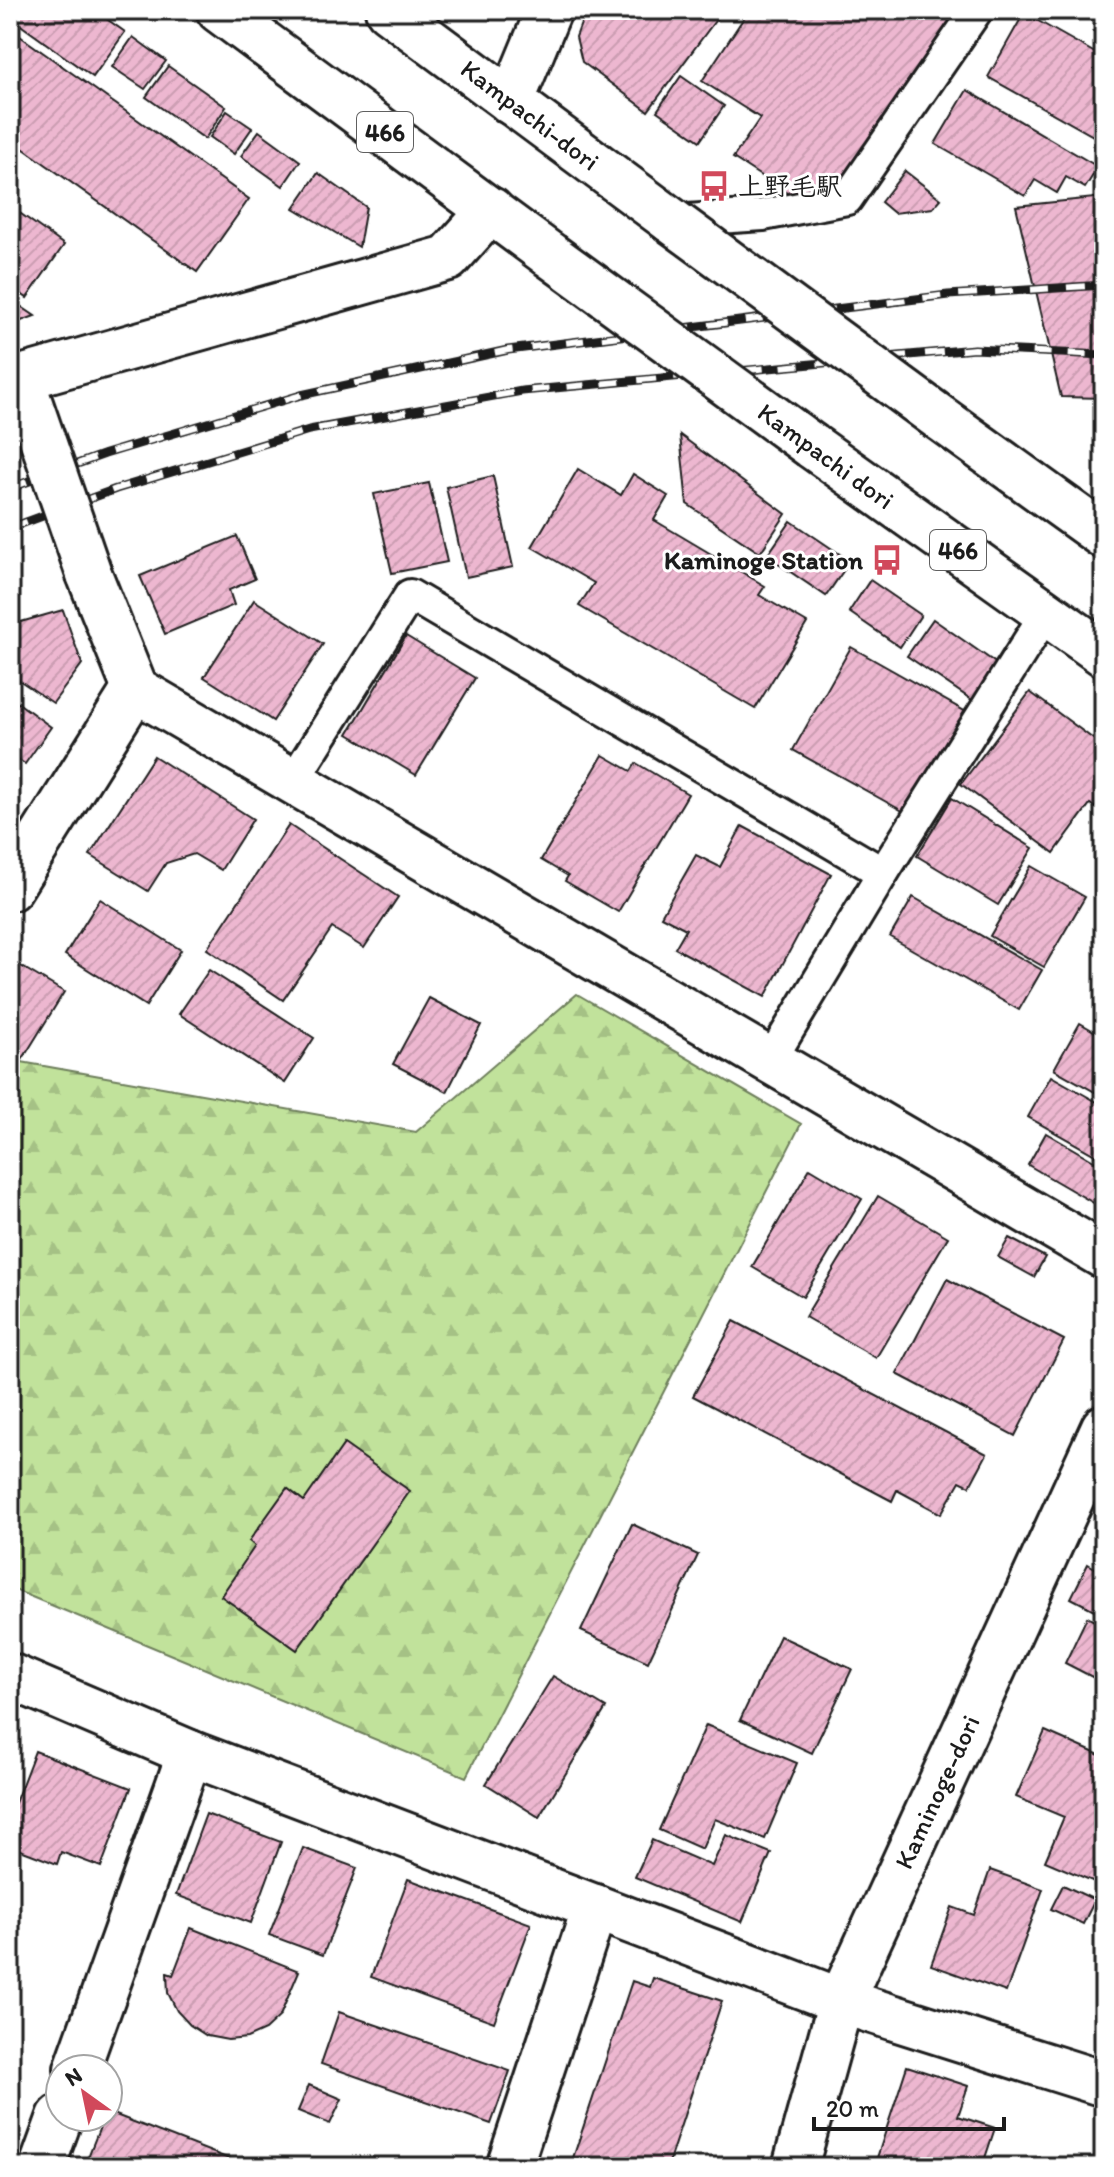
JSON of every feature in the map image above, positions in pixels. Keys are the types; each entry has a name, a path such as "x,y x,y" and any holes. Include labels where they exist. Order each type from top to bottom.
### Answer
{"main road":[{"name":"466","path":"219,10 491,210"},
{"name":"Kampachi-dori","path":"388,10 672,221"},
{"path":"511,102 549,10"},
{"name":"Kampachi dori","path":"491,210 812,446 1104,654"},
{"path":"491,210 448,258 20,387 135,689 1104,1256"},
{"path":"672,221 1104,536"},
{"path":"10,888 135,689"},
{"name":"Kaminoge-dori","path":"795,2167 841,2001 1104,1427"},
{"path":"10,1676 190,1753 841,2001 1104,2084"},
{"path":"83,2053 190,1753"},
{"path":"509,2167 595,1907"},
{"path":"42,2167 54,2133"}],"lane":[{"path":"672,221 763,215 847,199 977,10"},
{"path":"293,781 410,595 883,873"},
{"path":"770,1061 883,873 1046,613"}],"green space":[{"path":"577,994 801,1124 466,1777 10,1588 10,1060 416,1132"}],"building":[{"path":"22,10 94,10 125,32 93,77 15,21"},
{"path":"586,10 723,10 648,111 582,62 576,37"},
{"path":"749,10 964,10 850,183 787,193 733,158 760,118 702,81"},
{"path":"1024,13 1104,58 1104,142 988,77"},
{"path":"10,29 249,199 197,272 10,139"},
{"path":"133,37 166,61 145,89 112,67"},
{"path":"168,66 226,107 205,139 146,97"},
{"path":"681,76 724,106 700,141 657,111"},
{"path":"967,90 1098,167 1085,188 1066,177 1057,193 1035,180 1025,196 935,144"},
{"path":"227,111 252,128 234,154 210,137"},
{"path":"259,131 300,161 283,186 241,156"},
{"path":"905,171 941,199 933,208 894,213 881,202"},
{"path":"318,173 366,207 359,247 294,208"},
{"path":"1104,197 1104,398 1061,397 1016,206"},
{"path":"10,206 64,245 27,298 10,286"},
{"path":"10,299 35,316 10,325"},
{"path":"680,435 786,514 760,553 687,504"},
{"path":"578,469 621,495 633,474 668,496 654,520 765,586 759,595 807,623 755,709 579,606 594,583 532,547"},
{"path":"493,476 513,567 466,577 446,487"},
{"path":"429,483 447,562 392,573 374,494"},
{"path":"791,521 850,561 826,596 767,556"},
{"path":"237,536 255,579 229,590 234,605 165,634 140,576"},
{"path":"870,580 921,615 900,647 849,612"},
{"path":"254,600 323,644 273,721 204,677"},
{"path":"63,610 82,664 53,703 10,674 10,625"},
{"path":"933,619 1000,666 975,702 907,656"},
{"path":"406,636 475,678 416,775 348,734"},
{"path":"851,647 966,712 908,814 793,750"},
{"path":"1030,692 1104,747 1104,814 1090,804 1054,853 961,784"},
{"path":"10,697 51,727 25,764 10,754"},
{"path":"603,755 631,771 636,763 688,794 618,912 565,881 568,876 541,860"},
{"path":"154,756 253,819 221,870 194,854 166,863 148,891 90,855"},
{"path":"952,798 1033,848 998,905 917,856"},
{"path":"289,825 398,897 364,948 332,928 283,1000 207,949"},
{"path":"742,826 831,874 765,997 675,948 686,929 661,916 696,855 720,867"},
{"path":"1031,866 1085,897 1044,967 990,936"},
{"path":"913,897 1042,970 1019,1010 890,937"},
{"path":"100,899 181,950 146,1006 65,955"},
{"path":"19,965 64,992 19,1065 10,1060 10,979"},
{"path":"209,970 314,1038 285,1083 179,1014"},
{"path":"429,998 481,1025 447,1092 393,1064"},
{"path":"1080,1023 1104,1037 1104,1097 1054,1069"},
{"path":"1051,1076 1104,1106 1104,1160 1028,1117"},
{"path":"1046,1133 1104,1167 1104,1209 1028,1165"},
{"path":"810,1168 862,1199 803,1297 752,1267"},
{"path":"878,1196 948,1237 876,1358 805,1317"},
{"path":"1009,1238 1045,1257 1034,1277 998,1257"},
{"path":"947,1279 1064,1340 1015,1436 897,1374"},
{"path":"734,1321 987,1454 970,1486 960,1481 941,1514 897,1490 892,1501 693,1396"},
{"path":"344,1444 410,1491 297,1650 221,1596 255,1546 249,1541 287,1488 304,1501"},
{"path":"632,1524 698,1555 648,1662 581,1631"},
{"path":"1088,1564 1104,1573 1104,1615 1071,1598"},
{"path":"1087,1617 1104,1626 1104,1683 1065,1663"},
{"path":"780,1636 852,1669 812,1753 740,1720"},
{"path":"553,1676 606,1708 539,1817 486,1784"},
{"path":"706,1725 797,1763 765,1839 715,1819 702,1849 659,1830"},
{"path":"1045,1731 1104,1757 1104,1886 1045,1861 1064,1817 1016,1797"},
{"path":"35,1751 131,1788 101,1867 61,1852 57,1864 10,1846 10,1816"},
{"path":"206,1814 281,1842 251,1923 176,1895"},
{"path":"726,1835 771,1853 742,1922 635,1877 652,1840 712,1866"},
{"path":"303,1848 357,1868 323,1955 269,1935"},
{"path":"990,1870 1043,1889 1006,1992 931,1965 952,1907 974,1915"},
{"path":"408,1879 531,1924 494,2022 371,1977"},
{"path":"1063,1885 1095,1900 1083,1924 1051,1909"},
{"path":"191,1928 299,1971 280,2016 265,2030 247,2038 228,2040 207,2036 190,2025 177,2011 168,1993 167,1973 173,1975"},
{"path":"653,1978 722,2001 669,2161 684,2167 570,2167 632,1981 650,1987"},
{"path":"339,2012 510,2071 491,2124 321,2064"},
{"path":"907,2066 968,2086 958,2116 995,2128 982,2167 874,2167"},
{"path":"309,2085 342,2099 330,2124 298,2111"},
{"path":"124,2118 245,2165 244,2167 84,2167 98,2133 124,2133"}],"railway":[{"path":"10,488 105,454 301,395 508,350 948,295 1104,285"},
{"path":"10,528 116,489 309,430 522,391 974,349 1104,355"}],"place":[{"name":"上野毛駅","path":"714,186"},
{"name":"Kaminoge Station","path":"887,560"}]}
